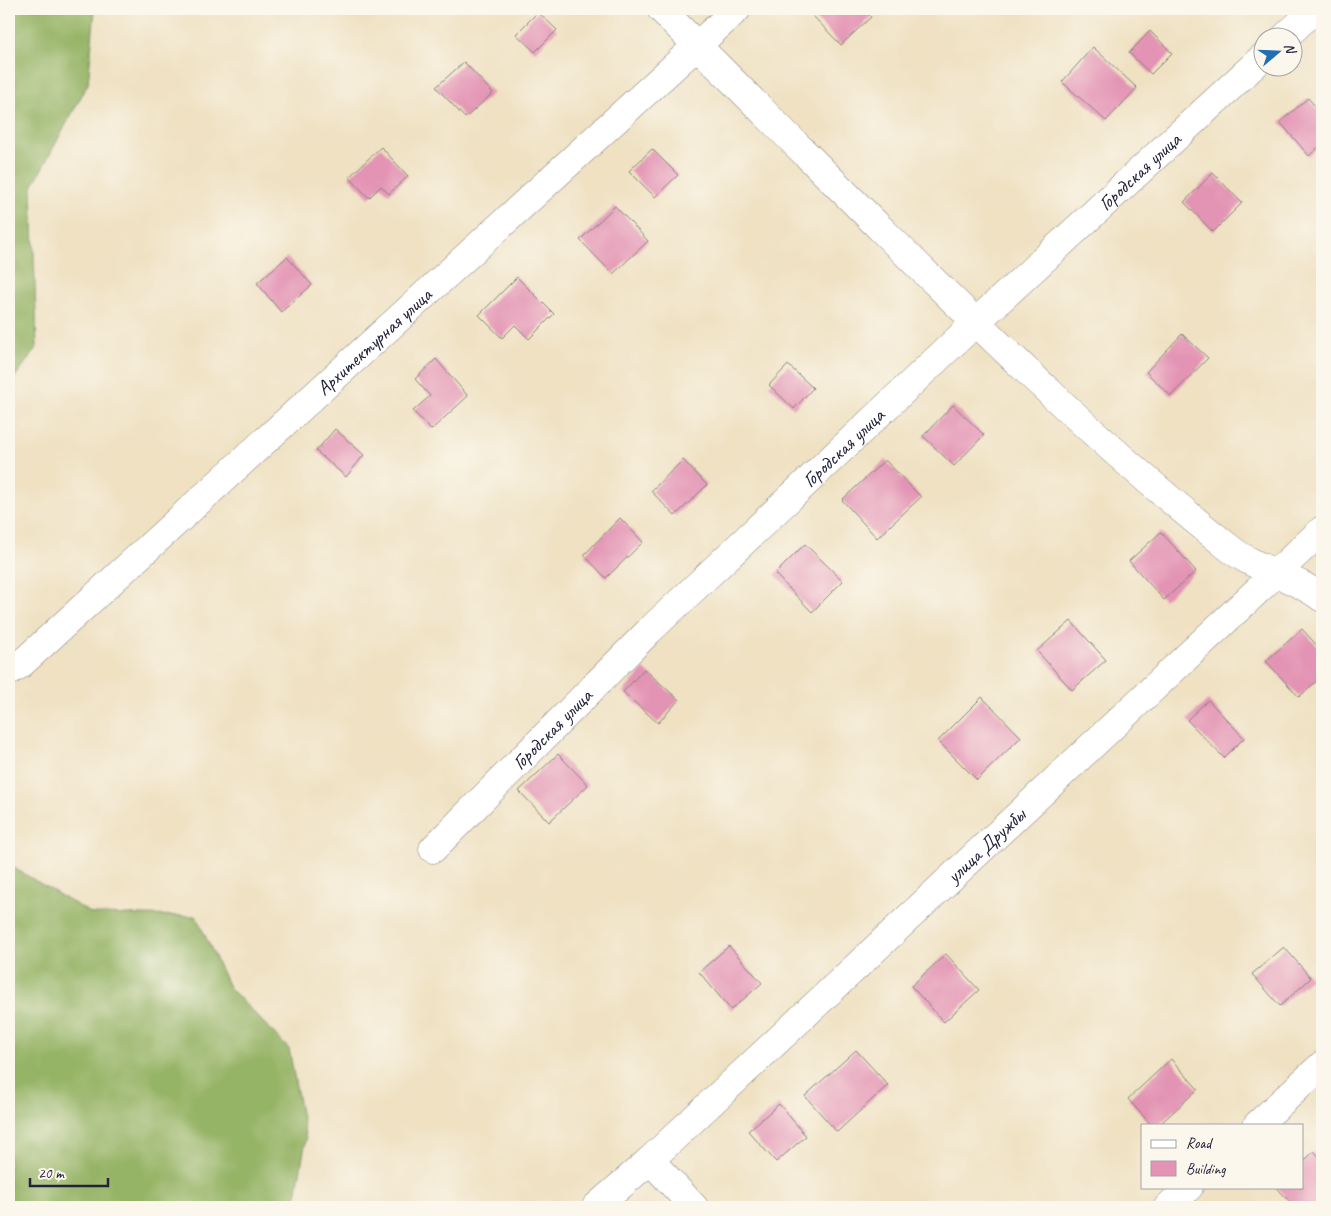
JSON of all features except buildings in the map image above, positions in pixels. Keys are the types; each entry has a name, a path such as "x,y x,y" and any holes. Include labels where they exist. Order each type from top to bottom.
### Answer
{"street":[{"path":"661,9 975,323 1161,493 1231,550 1275,574 1307,586 1322,598"},
{"name":"Архитектурная улица","path":"9,671 20,665 737,9"},
{"path":"1295,28 1315,9"},
{"name":"Городская улица","path":"433,849 649,631 975,323 1254,65"},
{"name":"улица Дружбы","path":"596,1207 650,1160 1322,530"},
{"path":"1258,1124 1322,1065"},
{"path":"650,1160 694,1207"},
{"path":"1168,1207 1188,1188"}],"green space":[{"path":"9,9 95,9 88,84 32,187 37,347 9,385"},
{"path":"9,865 92,914 196,916 229,987 289,1049 306,1139 294,1207 9,1207"}]}
